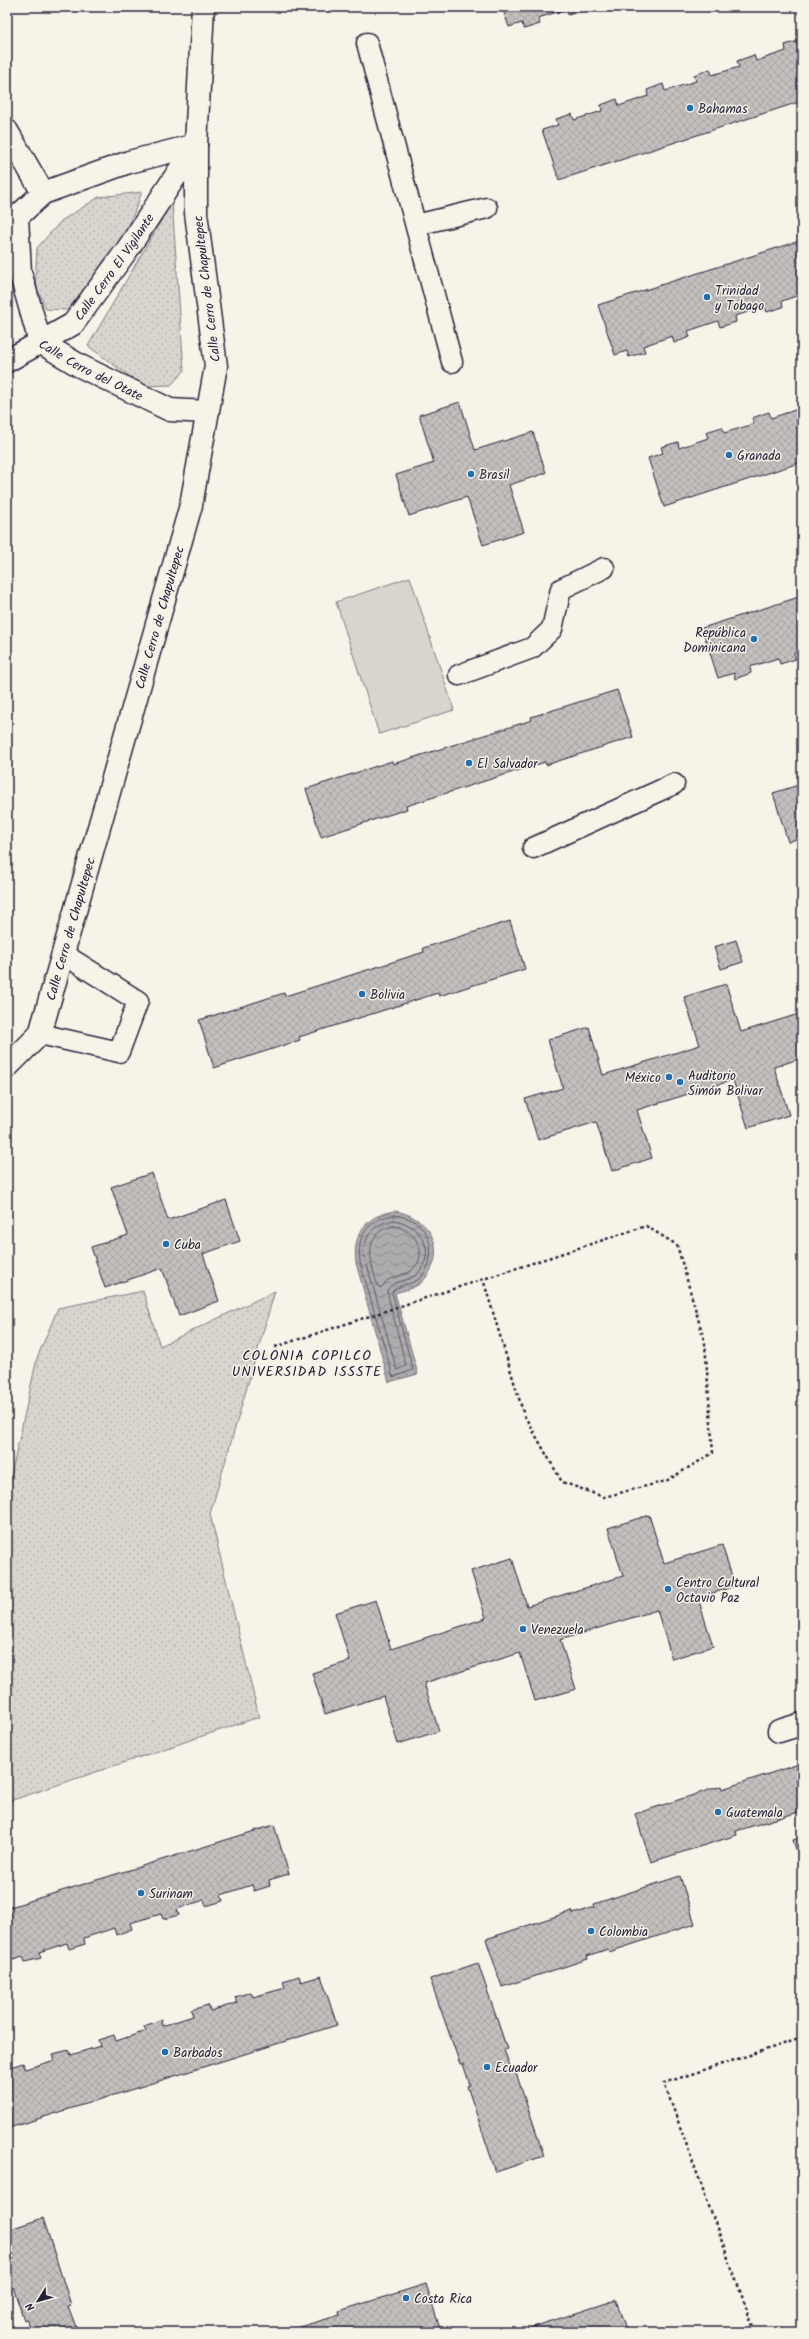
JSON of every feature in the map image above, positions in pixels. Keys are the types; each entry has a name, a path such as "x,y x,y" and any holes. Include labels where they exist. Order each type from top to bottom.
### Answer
{"street":[{"name":"Calle Cerro de Chapultepec","path":"7,1067 40,1034 191,505 216,366 196,213 196,145 203,7"},
{"path":"7,131 42,193 129,162 196,145"},
{"name":"Calle Cerro El Vigilante","path":"7,361 73,324 127,250 196,145"},
{"name":"Calle Cerro del Otate","path":"42,193 12,217 20,272 40,342 80,366 170,410 207,412"},
{"path":"779,1731 802,1724"}],"lane":[{"path":"367,43 452,362"},
{"path":"416,225 487,208"},
{"path":"459,675 532,648 552,630 561,589 604,568"},
{"path":"533,848 674,784"},
{"path":"40,1034 119,1052 138,1001 62,954"}],"path":[{"path":"276,1347 483,1279 646,1226 677,1245 705,1343 713,1453 666,1481 604,1497 562,1482 524,1415 483,1279"},
{"path":"755,2332 664,2083 802,2038"}],"shaded area":[{"path":"142,192 123,242 67,310 46,309 35,283 37,248 61,221 99,197"},
{"path":"172,202 184,371 171,385 143,386 88,346"},
{"path":"410,577 454,710 379,734 336,602"},
{"path":"143,1291 160,1346 275,1291 210,1514 259,1717 7,1802 7,1494 37,1358 58,1308"}],"water":[{"path":"395,1211 407,1214 418,1220 426,1228 432,1237 435,1247 435,1258 431,1270 423,1281 414,1287 395,1293 418,1374 389,1382 356,1263 355,1253 356,1243 363,1228 376,1217"}],"building":[{"path":"502,7 584,7 585,10 568,15 567,9 538,18 540,24 524,29 522,23 509,27"},
{"name":"Bahamas","path":"801,40 802,101 559,180 542,130 558,125 556,119 572,114 574,120 602,111 601,105 617,99 619,106 648,96 647,90 663,84 665,91 696,81 694,75 710,69 712,75 739,67 737,61 754,55 756,61 786,51 785,45"},
{"name":"Trinidad y Tobago","path":"802,240 802,294 782,301 783,307 767,312 765,307 735,316 736,322 720,327 718,321 688,331 690,337 674,343 672,336 643,346 645,352 629,357 627,351 615,355 598,305"},
{"name":"Granada","path":"802,401 802,462 664,507 648,458 663,453 661,447 678,442 679,448 708,438 706,432 722,427 724,433 754,424 752,418 769,412 771,418 801,408 799,402"},
{"name":"Brasil","path":"460,402 475,450 533,432 546,473 509,485 524,532 483,545 467,497 409,516 396,475 434,463 419,415"},
{"name":"República Dominicana","path":"802,596 802,650 794,653 796,659 780,664 778,658 750,667 751,673 735,679 734,673 718,678 702,628"},
{"name":"El Salvador","path":"617,690 633,737 546,765 545,762 406,806 407,809 321,837 306,789 392,761 393,764 532,720 531,717"},
{"path":"802,784 802,837 788,842 773,793"},
{"name":"Bolivia","path":"510,921 525,969 439,996 438,993 299,1037 300,1040 214,1068 199,1020 284,993 285,996 424,952 423,948"},
{"path":"736,940 743,962 721,969 714,947"},
{"name":"México","path":"726,984 741,1032 802,1013 802,1058 774,1067 789,1115 748,1128 733,1080 637,1110 652,1158 612,1171 596,1122 538,1140 525,1099 563,1088 548,1040 589,1027 603,1075 662,1057 700,1045 684,997"},
{"name":"Cuba","path":"152,1173 168,1220 226,1200 240,1241 203,1254 219,1301 179,1316 162,1268 105,1288 91,1247 128,1235 111,1187"},
{"name":"Venezuela","path":"649,1515 664,1563 722,1545 735,1586 698,1598 713,1646 672,1659 657,1610 560,1640 576,1689 535,1701 520,1653 424,1683 439,1731 398,1744 383,1696 325,1714 312,1673 350,1661 335,1613 376,1600 391,1649 486,1618 471,1571 512,1558 527,1606 623,1576 608,1528"},
{"name":"Guatemala","path":"802,1763 802,1811 736,1831 737,1835 651,1862 635,1814 721,1786 722,1789"},
{"name":"Surinam","path":"274,1825 289,1874 269,1880 270,1886 254,1891 252,1885 221,1895 223,1901 206,1906 204,1900 177,1909 179,1915 163,1919 161,1914 130,1923 132,1929 116,1935 114,1928 84,1938 85,1944 69,1949 67,1943 39,1952 41,1958 25,1962 23,1957 7,1962 7,1908"},
{"path":"802,1837 802,1868 793,1840"},
{"name":"Colombia","path":"680,1876 695,1924 609,1952 608,1949 587,1956 588,1959 502,1987 486,1939 572,1911 573,1914 595,1907 594,1904"},
{"name":"Ecuador","path":"478,1963 507,2049 504,2050 512,2071 515,2070 544,2156 496,2172 467,2086 470,2085 463,2064 460,2064 430,1979"},
{"name":"Barbados","path":"299,1976 301,1982 321,1976 337,2025 9,2128 7,2121 7,2068 23,2063 25,2069 55,2060 53,2054 69,2050 71,2055 100,2046 98,2040 114,2035 116,2041 146,2031 144,2026 161,2020 162,2026 193,2016 191,2010 208,2005 210,2011 237,2003 235,1997 251,1992 253,1997 285,1988 283,1981"},
{"path":"43,2218 71,2305 68,2306 76,2327 78,2327 80,2332 31,2332 27,2319 24,2320 7,2269 7,2230"},
{"name":"Costa Rica","path":"426,2284 441,2332 282,2332 340,2315 339,2311"},
{"path":"616,2300 627,2332 528,2332 531,2331 530,2328"}],"place":[{"name":"Bahamas","path":"690,108"},
{"name":"Trinidad y Tobago","path":"707,297"},
{"name":"Granada","path":"729,455"},
{"name":"Brasil","path":"471,474"},
{"name":"República Dominicana","path":"754,639"},
{"name":"El Salvador","path":"469,763"},
{"name":"Bolivia","path":"362,994"},
{"name":"México","path":"669,1077"},
{"name":"Auditorio Simón Bolivar","path":"680,1082"},
{"name":"Cuba","path":"166,1244"},
{"name":"Centro Cultural Octavio Paz","path":"668,1589"},
{"name":"Venezuela","path":"523,1629"},
{"name":"Guatemala","path":"718,1812"},
{"name":"Surinam","path":"141,1893"},
{"name":"Colombia","path":"591,1931"},
{"name":"Barbados","path":"165,2052"},
{"name":"Ecuador","path":"487,2067"},
{"name":"Costa Rica","path":"406,2298"}],"district":[{"name":"COLONIA COPILCO UNIVERSIDAD ISSSTE","path":"307,1364"}]}
